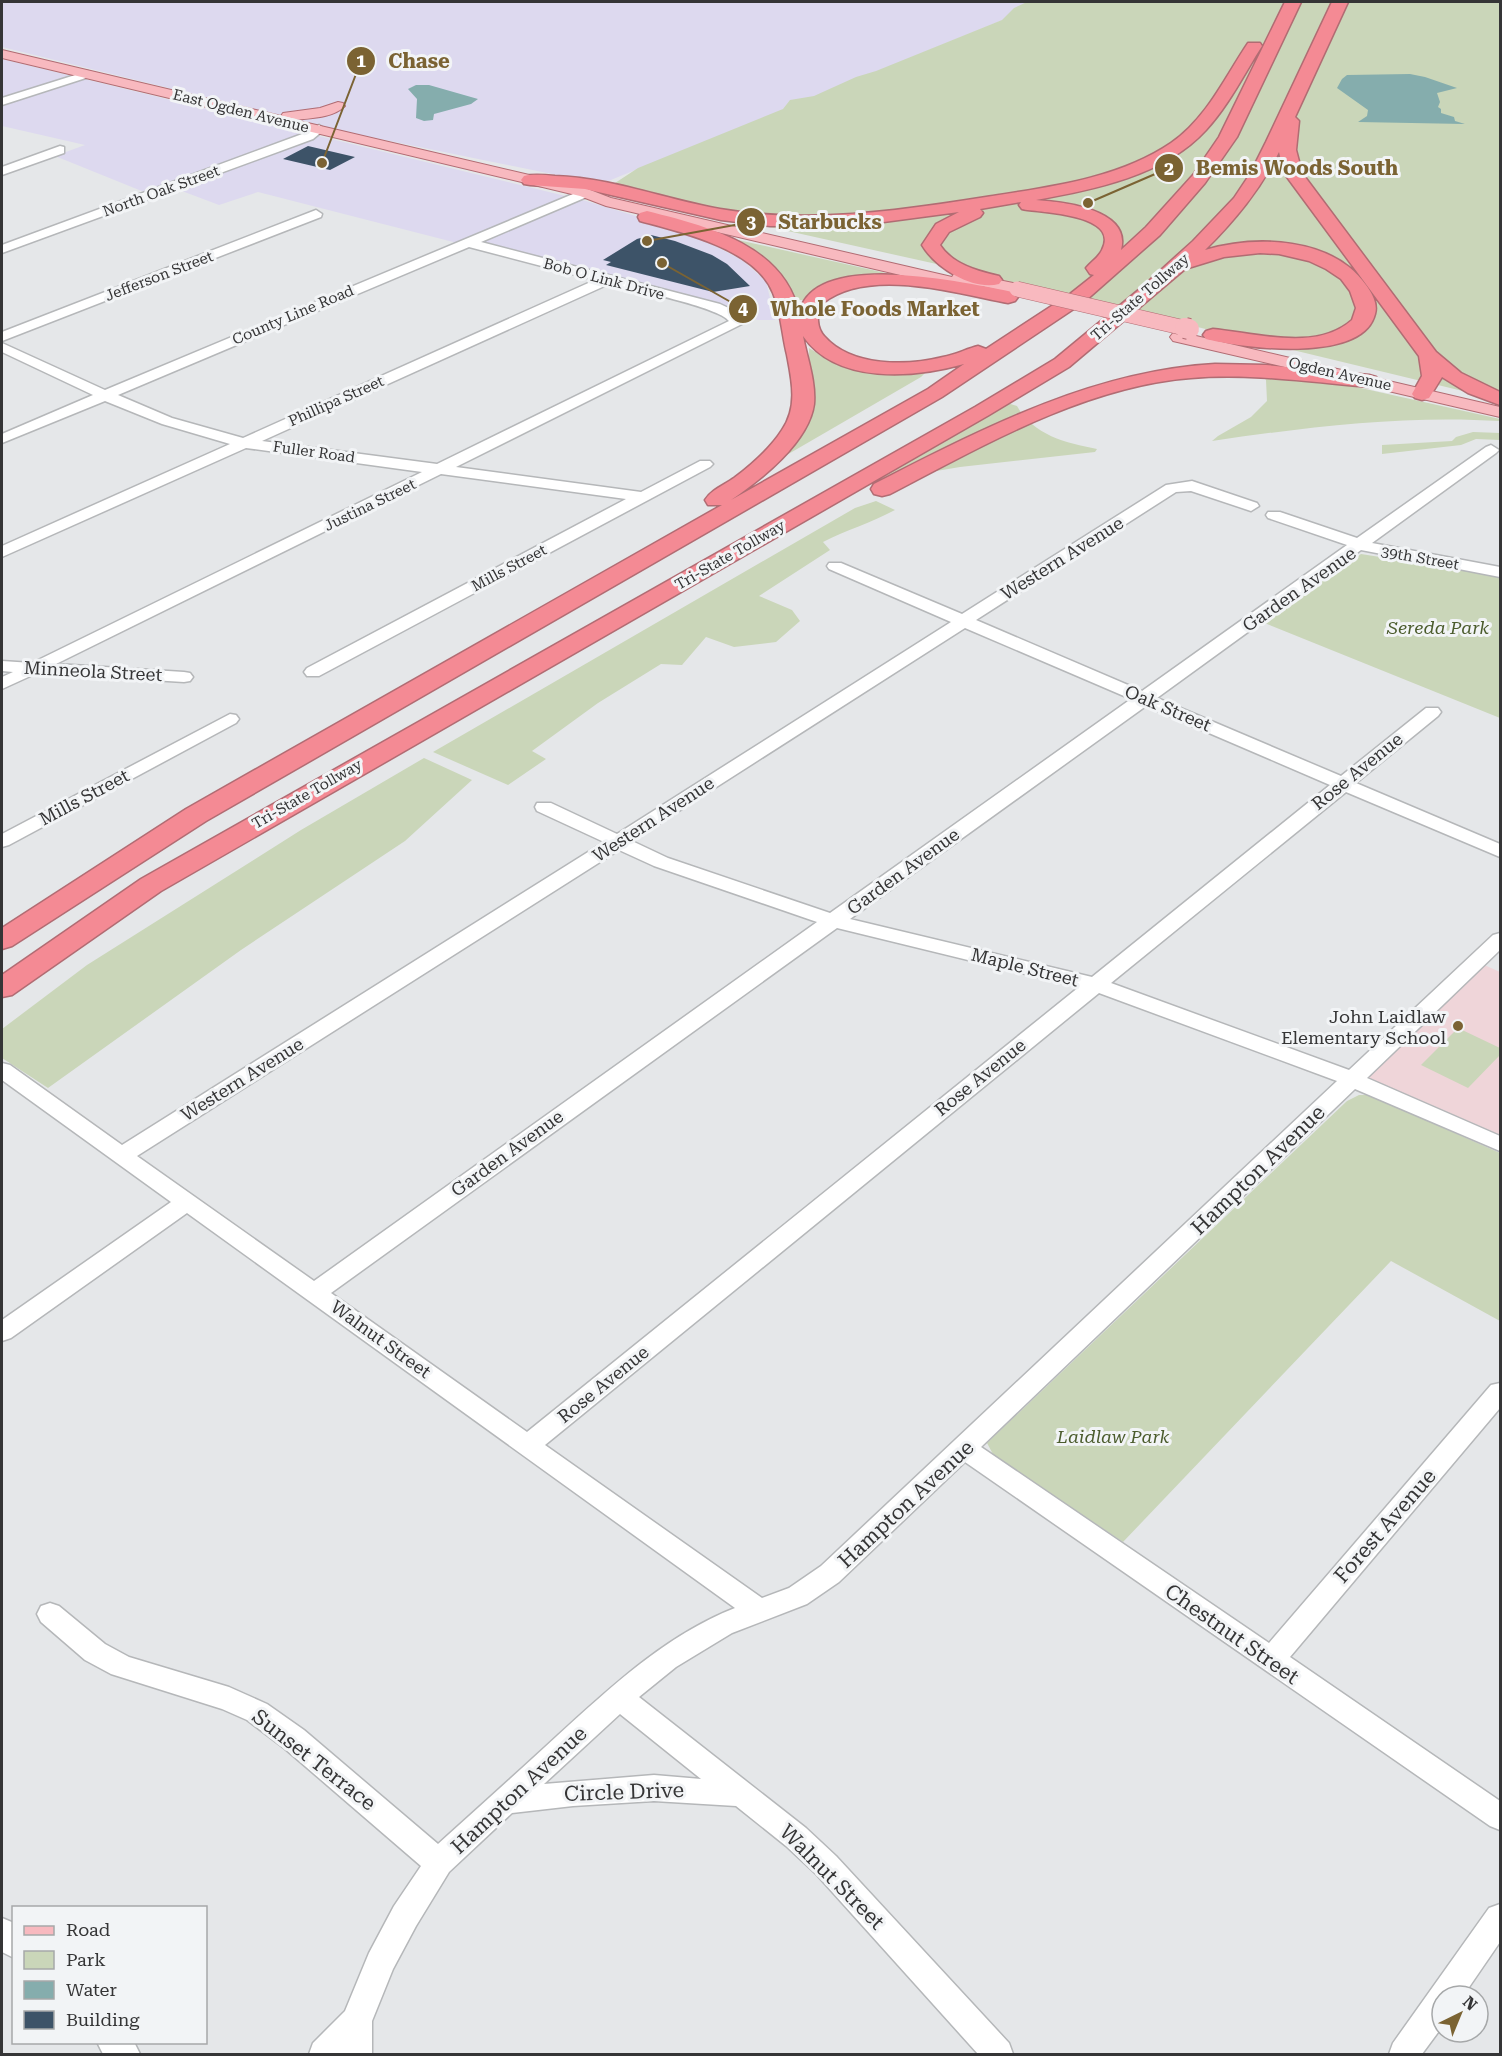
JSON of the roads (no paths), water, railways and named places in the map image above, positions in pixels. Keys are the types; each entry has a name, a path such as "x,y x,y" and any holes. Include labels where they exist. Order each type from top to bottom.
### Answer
{"highway":[{"path":"530,180 593,185 716,214 798,222 875,219 1068,188 1116,174 1158,157 1176,147 1200,128 1280,2"},
{"name":"Tri-State Tollway","path":"2,940 196,815 935,393 1047,319 1101,279 1160,224 1199,179 1228,137 1293,2"},
{"name":"Tri-State Tollway","path":"2,988 53,950 151,885 1062,363 1148,292 1200,245 1240,202 1259,174 1316,58 1340,2"},
{"path":"1289,110 1291,129 1287,150 1293,173 1429,356 1454,377 1500,399"},
{"path":"524,629 543,611 742,481 779,448 796,428 803,405 786,297 776,279 756,260 732,246 710,236 627,211 618,204"},
{"path":"1013,293 946,261 935,253 932,245 937,232 968,216 1003,207 1045,206 1081,213 1104,223 1114,234 1113,250 1096,268 1101,279"},
{"path":"1148,292 1197,259 1223,251 1256,248 1291,251 1328,263 1345,273 1362,294 1365,315 1361,323 1353,330 1331,339 1286,344 1213,335"},
{"path":"1013,293 899,280 860,282 827,291 814,300 808,311 808,324 811,335 839,357 866,365 909,368 958,360 987,347 1014,329 1047,319"},
{"path":"1425,391 1432,375 1429,356"},
{"path":"653,599 784,540 1043,410 1091,393 1165,375 1202,372 1243,371 1369,381"}],"main road":[{"name":"East Ogden Avenue","path":"2,54 585,193 618,204 1184,333"},
{"path":"270,118 341,110 344,118 351,125 378,137 380,144"},
{"name":"East Ogden Avenue","path":"585,193 609,194 1013,293"},
{"name":"Ogden Avenue","path":"1184,333 1213,335 1500,412"},
{"name":"Ogden Avenue","path":"1184,333 1369,381 1500,405"}],"street":[{"path":"2,102 88,74"},
{"name":"North Oak Street","path":"2,249 309,136 319,129"},
{"path":"2,171 60,150"},
{"name":"County Line Road","path":"2,439 585,193"},
{"name":"Jefferson Street","path":"2,338 316,214"},
{"name":"Bob O Link Drive","path":"466,242 715,307 732,315 736,323"},
{"name":"Phillipa Street","path":"2,552 606,280"},
{"name":"Justina Street","path":"2,684 442,470 736,323"},
{"name":"Fuller Road","path":"2,347 104,396 167,421 245,442 643,497"},
{"name":"Garden Avenue","path":"315,1292 1491,450"},
{"name":"Mills Street","path":"313,672 705,464"},
{"name":"Western Avenue","path":"122,1155 1172,488 1184,485 1251,506"},
{"name":"39th Street","path":"1274,515 1360,546 1500,572"},
{"name":"Oak Street","path":"836,566 1500,850"},
{"name":"Minneola Street","path":"2,666 184,677"},
{"name":"Rose Avenue","path":"529,1444 1432,712"},
{"name":"Mills Street","path":"2,841 230,720"},
{"name":"Maple Street","path":"544,807 661,862 833,921 1094,984 1353,1080 1500,1144"},
{"name":"Hampton Avenue","path":"324,2055 357,2021 380,1963 405,1916 439,1863 619,1697 666,1659 722,1625 798,1596 815,1586 965,1449 1500,939"},
{"name":"Walnut Street","path":"2,1070 529,1444 758,1610"},
{"path":"2,1332 188,1202"},
{"name":"Forest Avenue","path":"1270,1660 1500,1392"},
{"name":"Chestnut Street","path":"965,1449 1500,1817"},
{"name":"Sunset Terrace","path":"50,1614 95,1652 121,1666 230,1699 257,1712 294,1739 439,1863"},
{"name":"Walnut Street","path":"619,1697 742,1794 826,1865 998,2055"},
{"name":"Circle Drive","path":"507,1801 573,1792 654,1788 742,1794"},
{"path":"1453,1984 1500,1918"},
{"path":"1404,2055 1430,2018"},
{"path":"357,2021 357,2055"},
{"path":"113,2044 124,2055"}],"water":[{"path":"1410,74 1457,88 1437,93 1440,102 1438,107 1441,113 1465,124 1358,122 1367,116 1368,110 1337,88 1347,75"},
{"path":"416,85 429,85 478,99 471,104 434,114 433,120 424,121 416,118 417,99 408,89"}],"place":[{"name":"Chase","path":"322,163"},
{"name":"Bemis Woods South","path":"1088,203"},
{"name":"Starbucks","path":"647,241"},
{"name":"Whole Foods Market","path":"662,263"},
{"name":"John Laidlaw Elementary School","path":"1458,1026"}],"park label":[{"name":"Sereda Park","path":"1438,627"},
{"name":"Laidlaw Park","path":"1113,1436"}]}
